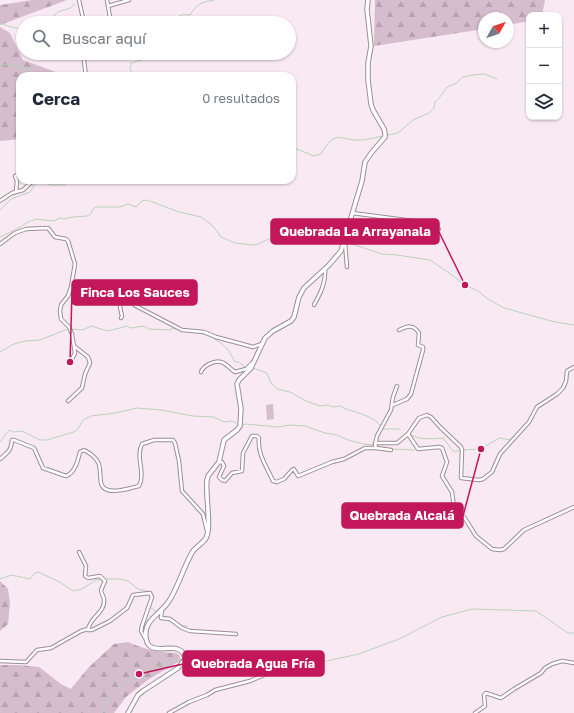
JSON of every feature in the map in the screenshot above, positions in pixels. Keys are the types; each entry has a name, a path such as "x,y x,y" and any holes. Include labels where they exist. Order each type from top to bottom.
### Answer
{"main road":[{"path":"128,713 138,695 178,668 185,659 183,652 180,649 154,648 149,645 146,639 149,622 169,601 192,554 206,538 208,516 207,480 208,476 219,462 224,440 240,426 241,409 238,384 239,380 251,368 265,338 273,331 291,321 294,317 302,291 305,287 325,270 341,251 362,181 365,162 382,141 385,134 373,110 368,80 370,46 367,9 368,0"}],"street":[{"path":"79,0 82,16"},
{"path":"106,0 110,16"},
{"path":"108,6 129,0"},
{"path":"85,60 86,72"},
{"path":"16,184 16,192"},
{"path":"0,201 16,192 26,189 30,184"},
{"path":"352,213 421,222 439,229"},
{"path":"0,244 22,230 46,228 50,229 56,237 66,239 68,241 75,264 71,287 66,299 61,305 60,311 61,319 70,330 75,353 71,361"},
{"path":"345,240 347,267"},
{"path":"314,305 322,291 326,276 325,270"},
{"path":"121,318 122,316 119,306 119,299 122,293 136,306 182,330 204,332 218,338 253,347 262,343"},
{"path":"393,405 407,399 411,394 423,350 423,347 418,345 419,333 413,326 407,326 399,330"},
{"path":"68,401 82,388 85,374 90,363 88,356 79,351 72,344"},
{"path":"201,372 205,366 219,362 222,362 235,372 246,369 253,362"},
{"path":"219,462 222,462 224,466 219,477 222,480 225,480 232,473 240,472 243,469 245,450 252,436 257,436 259,438 258,447 260,454 273,481 277,482 284,479 294,469 298,476 332,462 344,459 364,448 376,446 381,443 395,443 408,434 418,418 427,415 431,417 461,447 461,478 483,479 492,472 500,454 529,422 537,406 560,391 566,381 567,371 574,367"},
{"path":"376,446 377,436 393,405 393,397 397,386"},
{"path":"408,434 418,449 439,446 442,448 447,462 442,476 452,492 454,507 464,517 478,538 492,549 504,549 524,530 574,507"},
{"path":"0,459 12,448 12,440 14,440 34,448 43,468 66,476 72,472 80,452 84,450 98,462 103,487 107,490 115,490 139,486 142,475 140,448 142,444 154,440 173,440 179,461 182,491 202,514 207,535"},
{"path":"376,446 391,450"},
{"path":"79,552 86,566 84,573 86,577 99,576 104,578 106,581 101,590 104,599 103,606 88,629"},
{"path":"0,661 26,662 37,650 51,648 81,631 88,629 92,630 110,621 128,606 130,598 133,595 150,593 152,597 141,631 146,639"},
{"path":"162,609 161,618 170,620 182,628 190,631 236,634"},
{"path":"475,713 486,706 485,693 500,698 541,673 552,664 562,661 574,663"},
{"path":"169,713 189,702 208,695 215,690 250,681 264,675"}],"green space":[{"path":"32,0 67,0 24,16 16,16 16,19 0,25 0,5"},
{"path":"375,0 545,0 543,12 526,12 526,22 514,24 514,12 478,12 478,30 374,46"},
{"path":"0,27 10,33 16,45 16,60 23,60 56,72 16,72 16,139 0,141"},
{"path":"273,404 274,419 267,420 266,405"},
{"path":"0,581 8,589 10,603 8,624 0,631"},
{"path":"128,642 152,650 177,653 180,656 180,661 149,679 126,697 114,713 0,713 0,665 39,667 61,684 71,689 88,668 114,644"}],"waterway":[{"path":"179,16 190,15 200,4 214,0"},
{"path":"54,16 58,12 70,8 75,4"},
{"path":"0,23 16,28"},
{"path":"132,72 130,69 131,63 142,60"},
{"path":"0,65 16,65 22,68 28,67 30,72"},
{"path":"388,135 398,133 413,120 429,113 434,108 435,102 447,87 455,84 463,77 484,74 497,79"},
{"path":"296,149 314,156 321,154 330,141 334,138 364,140 383,136"},
{"path":"0,210 11,199 30,192 35,184"},
{"path":"48,184 65,184"},
{"path":"0,237 36,219 53,221 60,218 64,219 87,216 91,214 92,210 96,207 120,207 128,204 136,207 142,201 147,200 179,212 201,217 213,226 221,237 235,243 252,245 259,244 274,236 289,233 303,236 314,231 321,230 342,240"},
{"path":"346,242 382,254 430,260 465,285 478,291 488,299 504,308 555,322 574,325"},
{"path":"71,329 83,330 91,326 108,331 127,326 131,328 144,326 149,329"},
{"path":"150,329 169,330 175,328 181,331"},
{"path":"0,352 14,344 25,341 40,340 68,329"},
{"path":"194,332 204,334 217,341 229,351 235,362 239,362 245,367"},
{"path":"253,368 267,373 271,383 277,389 290,392 306,401 320,406 340,406 368,416 381,427"},
{"path":"0,442 9,430 13,432 22,431 40,440 47,440 74,432 78,429 83,420 91,416 137,408 161,410 193,416 213,417 224,422 232,421 236,423"},
{"path":"242,425 246,424 278,427 289,425 305,426 325,433 337,435 348,440 380,447"},
{"path":"382,429 400,429"},
{"path":"411,435 431,439 443,438 453,451 461,451"},
{"path":"463,450 481,449 499,438 511,440"},
{"path":"391,449 414,450"},
{"path":"0,579 12,575 30,579 35,573 38,572 60,582 73,591 82,589 96,580 102,580"},
{"path":"107,579 120,579 128,581 138,589 151,592 153,599 150,607 156,612"},
{"path":"188,659 237,664 298,667 359,654 399,639 442,617 472,609 536,611 568,633 574,633"},
{"path":"162,616 171,618"},
{"path":"173,620 183,626 187,626"},
{"path":"102,713 115,691 129,680 155,667 181,659"}],"place":[{"name":"Quebrada La Arrayanala","path":"465,285"},
{"name":"Finca Los Sauces","path":"70,362"},
{"name":"Quebrada Alcalá","path":"481,449"},
{"name":"Quebrada Agua Fría","path":"139,674"}]}
